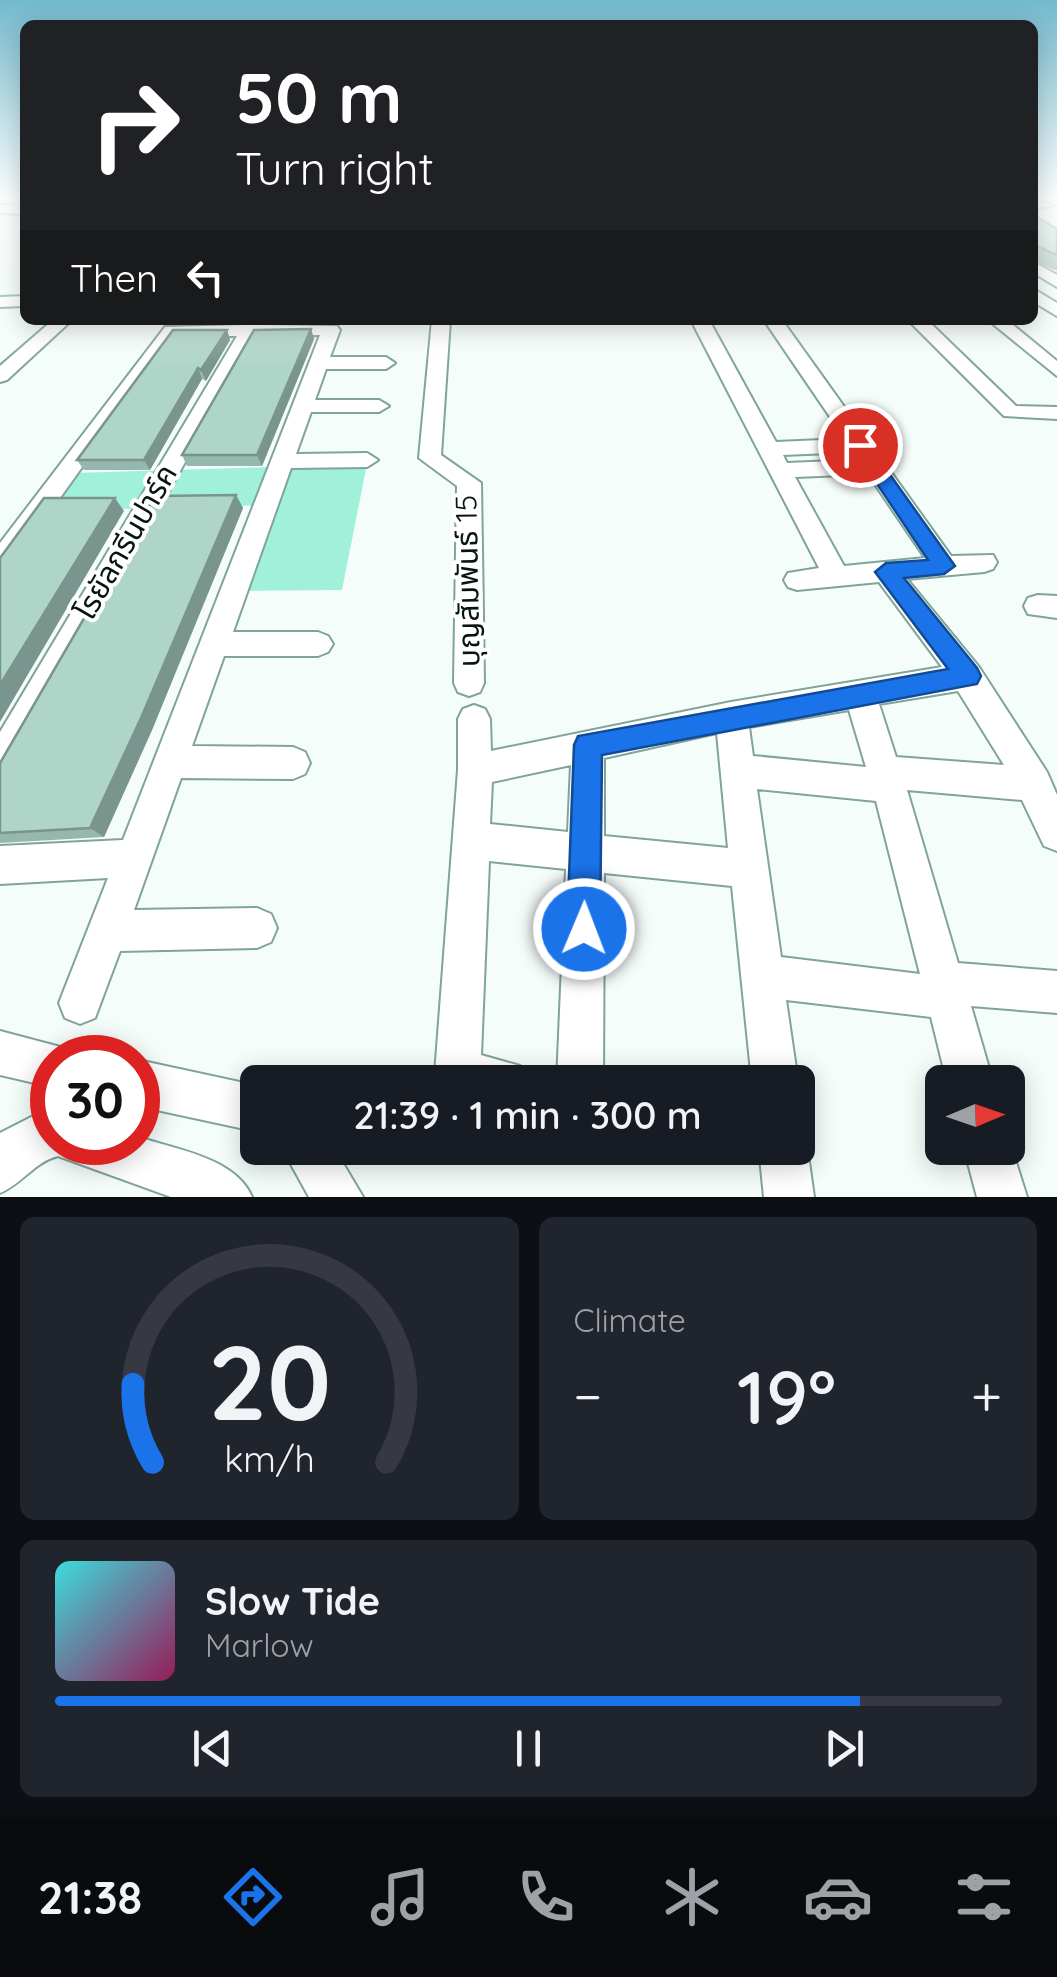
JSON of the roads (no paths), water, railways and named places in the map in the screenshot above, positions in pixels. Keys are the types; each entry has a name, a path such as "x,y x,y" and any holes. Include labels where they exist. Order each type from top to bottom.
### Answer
{"street":[{"path":"0,376 57,325"},
{"path":"0,562 171,331 232,325"},
{"name":"โรยัลกรีนปาร์ค","path":"0,763 252,325"},
{"path":"80,1003 331,330 275,325"},
{"name":"บุญสัมพันธ์ 15","path":"442,325 430,458 469,483 471,701 476,770"},
{"path":"703,325 836,576"},
{"path":"776,325 944,566"},
{"path":"922,325 1010,412 1057,413"},
{"path":"1002,325 1057,370"},
{"path":"320,363 386,363"},
{"path":"304,406 379,406"},
{"path":"770,449 860,445"},
{"path":"284,460 367,460"},
{"path":"781,470 874,466"},
{"path":"797,580 984,562"},
{"path":"886,572 968,676 1035,784 1057,834"},
{"path":"214,644 318,644"},
{"path":"459,1065 476,770 731,716 968,676"},
{"path":"860,695 965,1065"},
{"path":"731,716 773,1065"},
{"path":"580,1065 588,745"},
{"path":"170,762 292,763"},
{"path":"737,771 1035,784"},
{"path":"472,841 749,868"},
{"path":"0,865 133,858"},
{"path":"107,931 257,928"},
{"path":"762,976 945,990 1057,992"},
{"path":"0,1054 30,1060"},
{"path":"160,1088 240,1105"},
{"path":"0,1169 16,1150 30,1142"},
{"path":"125,1165 167,1185 226,1197"},
{"path":"317,1165 338,1197"},
{"path":"785,1165 789,1197"},
{"path":"993,1165 1002,1197"}]}
